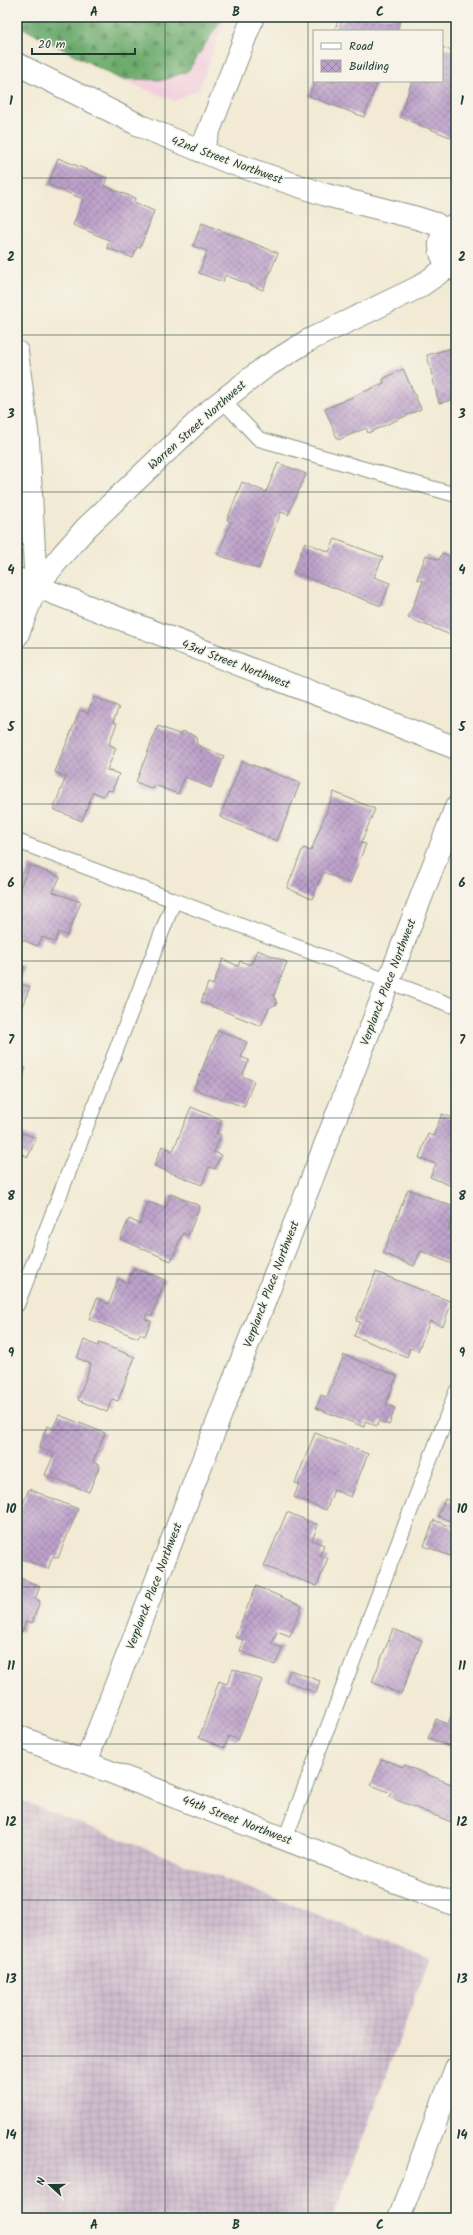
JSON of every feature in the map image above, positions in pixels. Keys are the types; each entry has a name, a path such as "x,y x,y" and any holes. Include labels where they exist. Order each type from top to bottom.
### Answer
{"street":[{"path":"201,151 254,17"},
{"name":"42nd Street Northwest","path":"17,64 143,127 228,162 326,195 451,227"},
{"name":"42nd Street Northwest","path":"451,227 441,237 440,253 453,268"},
{"name":"Warren Street Northwest","path":"26,583 222,400 264,368 309,340 419,287 453,268"},
{"name":"Warren Street Northwest","path":"17,352 28,439 26,583 17,636"},
{"name":"43rd Street Northwest","path":"26,583 456,748"},
{"name":"Verplanck Place Northwest","path":"86,1762 456,806"},
{"name":"44th Street Northwest","path":"17,1736 456,1905"},
{"path":"399,2218 456,2068"}],"lane":[{"path":"222,400 259,438 456,495"},
{"path":"17,841 456,1007"},
{"path":"17,1305 174,901"},
{"path":"285,1839 456,1392"}],"shaded area":[{"path":"17,17 226,17 199,89 175,101 120,79 17,25"},
{"path":"17,1799 430,1958 333,2218 17,2218"}],"green space":[{"path":"17,17 223,17 188,71 164,80 120,79 17,25"}],"building":[{"path":"345,17 402,17 396,30 334,30 338,21 342,23"},
{"path":"443,47 456,52 455,139 400,117 412,82 443,82"},
{"path":"315,82 378,82 364,117 309,96"},
{"path":"58,158 107,178 104,186 135,198 134,202 154,211 140,248 137,247 133,258 107,248 109,240 73,225 83,199 48,185"},
{"path":"202,223 278,253 263,290 225,275 223,282 199,273 207,251 193,246"},
{"path":"456,347 456,399 439,403 427,355"},
{"path":"403,369 421,409 368,433 366,428 338,440 325,409 384,383 383,379"},
{"path":"278,463 306,474 288,515 281,512 259,569 218,555 231,522 227,520 242,482 266,492"},
{"path":"335,539 383,557 374,577 390,583 381,606 293,572 305,542 329,552"},
{"path":"442,553 456,559 456,637 408,618 423,581 417,579 426,555 439,560"},
{"path":"94,697 119,707 113,722 117,723 109,744 116,748 107,770 119,774 112,791 107,790 103,796 93,792 82,821 53,809 66,777 55,772 80,710 88,713"},
{"path":"158,726 181,735 182,731 196,736 197,745 224,756 211,788 185,777 178,794 155,785 153,789 136,782"},
{"path":"242,761 300,783 277,841 220,817"},
{"path":"334,792 375,809 361,843 366,844 350,883 323,872 312,899 287,888 303,848 311,851"},
{"path":"30,865 60,877 53,892 81,902 67,936 59,932 55,942 42,937 38,946 17,938 17,894"},
{"path":"257,950 287,962 274,995 277,1004 269,1008 261,1026 201,1002 208,983 213,985 223,959 238,966 240,961 251,965"},
{"path":"17,964 25,967 19,983 30,987 17,1018"},
{"path":"218,1030 247,1042 241,1057 249,1060 242,1076 254,1081 244,1107 194,1089"},
{"path":"17,1064 26,1068 20,1082 23,1083 17,1097"},
{"path":"191,1107 222,1120 216,1133 221,1135 214,1152 221,1155 215,1169 209,1167 202,1185 154,1166 162,1146 173,1151"},
{"path":"442,1114 456,1119 456,1188 430,1177 436,1164 419,1158 428,1134 433,1136"},
{"path":"23,1133 36,1138 28,1157 17,1152 17,1147"},
{"path":"408,1189 456,1208 448,1229 456,1232 456,1260 454,1265 421,1251 414,1266 383,1253"},
{"path":"171,1194 200,1206 188,1236 183,1233 171,1261 120,1239 129,1219 140,1224 148,1202 165,1208"},
{"path":"134,1268 165,1280 152,1316 147,1314 145,1319 151,1321 145,1336 140,1334 138,1338 89,1319 97,1298 109,1304 118,1279 128,1283"},
{"path":"376,1272 452,1302 443,1326 430,1321 418,1351 410,1348 407,1357 354,1336 360,1322 356,1321"},
{"path":"84,1340 98,1346 99,1343 135,1357 118,1401 112,1399 107,1412 78,1400 91,1364 77,1358"},
{"path":"344,1355 397,1376 386,1404 395,1408 389,1425 379,1421 377,1426 365,1421 364,1427 316,1408 321,1395 327,1397"},
{"path":"59,1415 105,1433 93,1462 100,1465 89,1492 45,1475 54,1454 39,1448 47,1426 53,1428"},
{"path":"315,1433 368,1454 351,1497 334,1490 326,1510 294,1497 299,1484 295,1483"},
{"path":"29,1489 78,1509 58,1558 53,1556 48,1569 17,1557 22,1544 17,1542 17,1518"},
{"path":"445,1499 456,1504 456,1523 438,1516"},
{"path":"287,1512 318,1525 312,1540 324,1545 320,1555 328,1558 317,1586 264,1566"},
{"path":"434,1520 456,1529 456,1550 453,1557 424,1546"},
{"path":"17,1577 40,1586 35,1599 40,1601 32,1623 26,1621 22,1632 17,1630"},
{"path":"256,1586 302,1606 290,1636 277,1631 272,1644 283,1648 275,1665 240,1651 244,1640 235,1637"},
{"path":"393,1629 422,1640 401,1694 372,1682"},
{"path":"233,1669 262,1680 238,1740 229,1736 224,1748 199,1738 219,1681 227,1684"},
{"path":"290,1670 320,1681 316,1693 286,1681"},
{"path":"456,1704 456,1749 428,1738 436,1719 448,1724"},
{"path":"382,1759 403,1767 404,1765 456,1786 456,1824 389,1797 391,1793 371,1785"}]}
